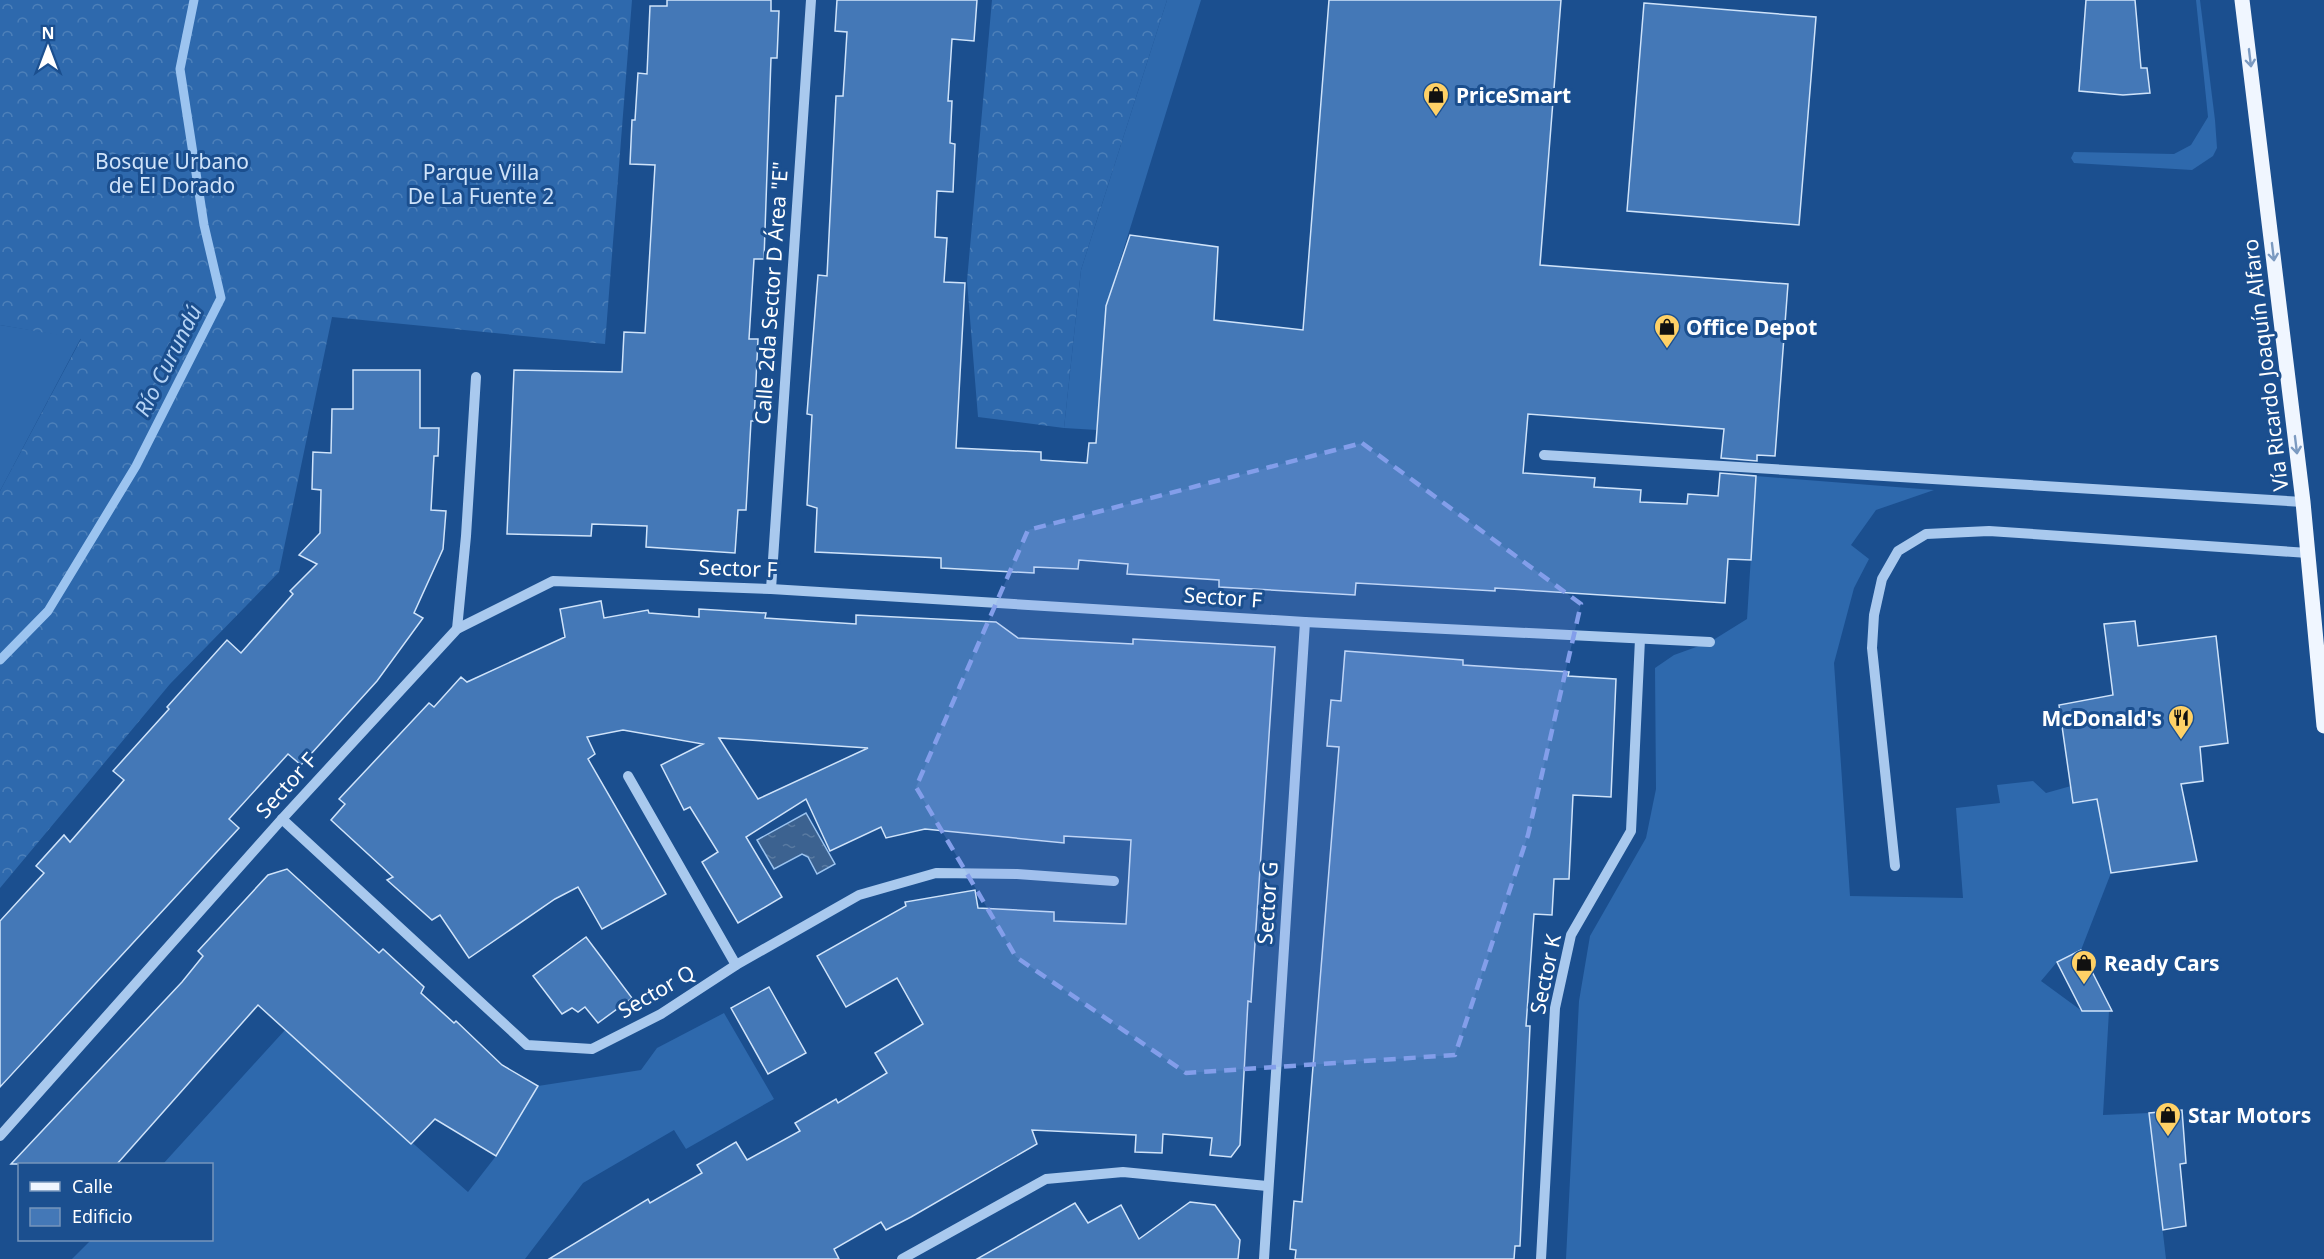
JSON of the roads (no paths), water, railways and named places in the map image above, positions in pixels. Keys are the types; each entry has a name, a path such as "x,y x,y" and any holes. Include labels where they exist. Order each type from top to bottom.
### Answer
{"main road":[{"name":"Vía Ricardo Joaquín Alfaro","path":"2242,0 2308,554 2324,726"}],"street":[{"name":"Calle 2da Sector D Área \"E\"","path":"771,589 811,0"},
{"path":"457,628 466,536 476,377"},
{"path":"1544,455 2302,502"},
{"path":"1895,866 1872,648 1874,615 1882,579 1898,551 1926,534 1989,531 2308,554"},
{"name":"Sector F","path":"0,1136 282,819 457,628 553,581 771,589 1305,622 1710,642"},
{"name":"Sector G","path":"1264,1259 1305,622"},
{"name":"Sector K","path":"1541,1259 1555,1008 1571,935 1630,831 1640,639"},
{"path":"628,776 736,965"},
{"name":"Sector Q","path":"282,819 527,1046 592,1048 661,1014 736,965 859,895 936,873 1017,874 1114,881"},
{"path":"902,1259 1046,1179 1123,1172 1267,1186"}],"water":[{"path":"806,813 835,864 817,874 808,857 802,854 774,869 757,840"}],"waterway":[{"name":"Río Curundú","path":"0,660 48,611 136,466 221,298 204,225 180,69 194,0"}],"place":[{"name":"PriceSmart","path":"1436,118"},
{"name":"Office Depot","path":"1667,350"},
{"name":"McDonald's","path":"2181,741"},
{"name":"Ready Cars","path":"2084,986"},
{"name":"Star Motors","path":"2168,1138"}],"park label":[{"name":"Bosque Urbano de El Dorado","path":"172,173"},
{"name":"Parque Villa De La Fuente 2","path":"481,184"}]}
